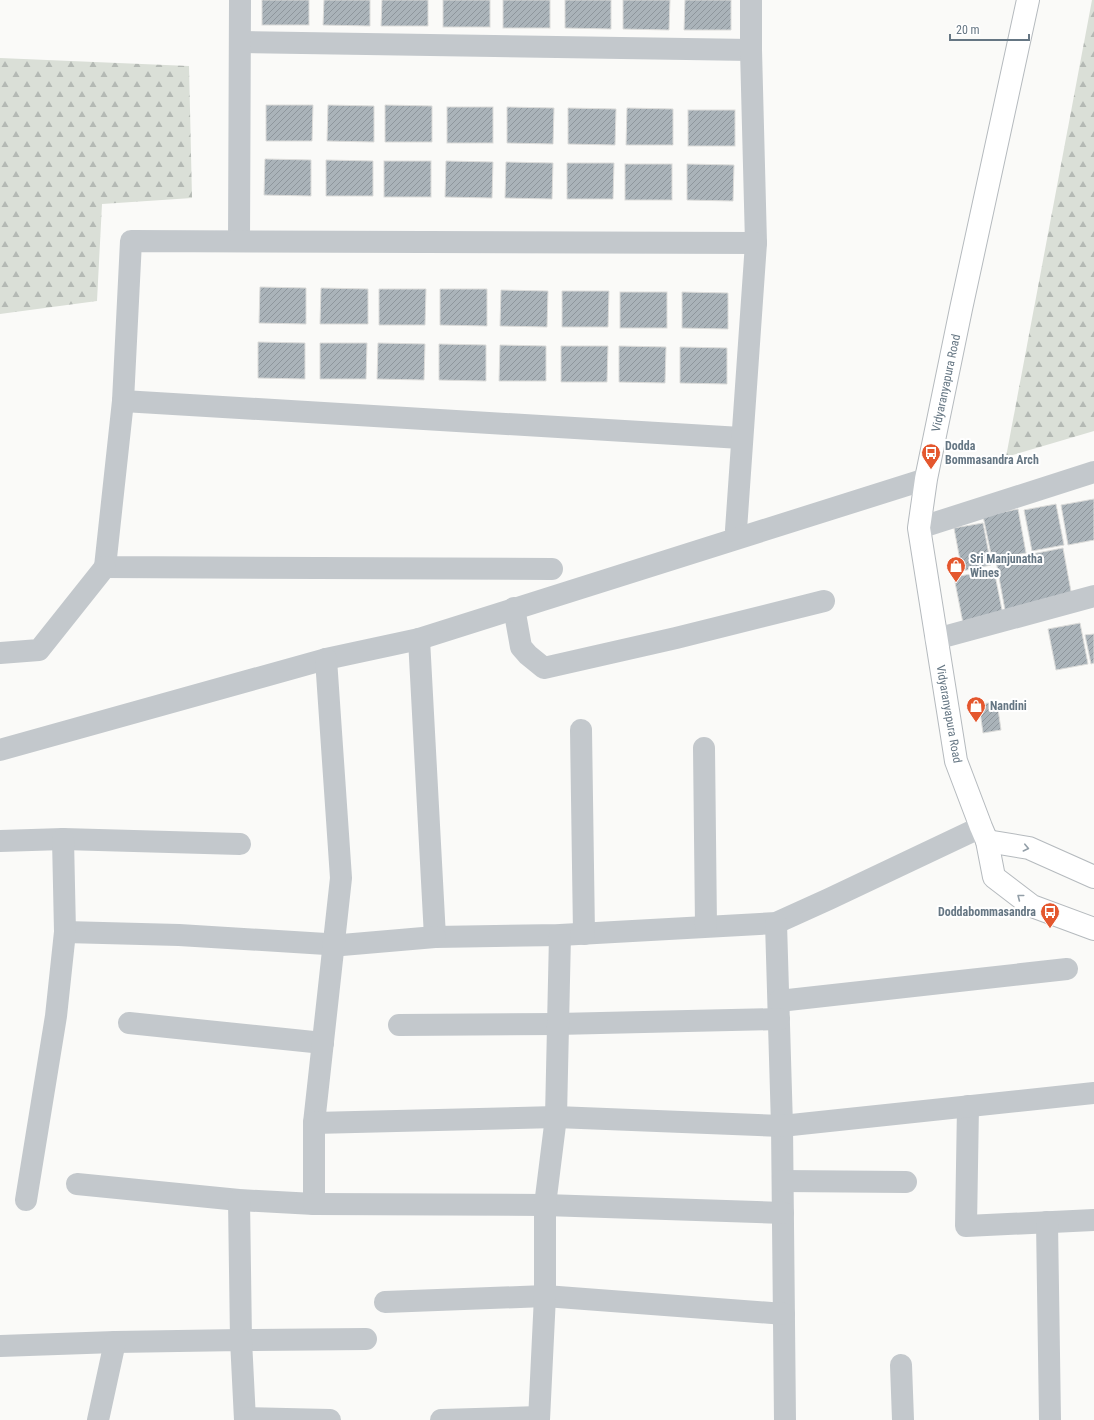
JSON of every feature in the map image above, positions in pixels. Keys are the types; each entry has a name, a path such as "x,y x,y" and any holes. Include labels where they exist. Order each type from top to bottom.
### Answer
{"main road":[{"name":"Vidyaranyapura Road","path":"1028,0 961,308 926,479 919,528 956,761 984,834 994,876 1032,906 1094,929"},
{"path":"984,834 1029,848 1094,877"}],"street":[{"path":"239,241 240,0"},
{"path":"736,530 741,438 756,243 751,50 752,0"},
{"path":"240,42 751,50"},
{"path":"0,653 39,650 105,567 123,401 131,241 756,243"},
{"path":"123,401 741,438"},
{"path":"919,528 1094,472"},
{"path":"0,750 326,659 419,638 926,479"},
{"path":"105,567 552,569"},
{"path":"936,639 1094,596"},
{"path":"514,608 521,647 528,656 544,668 676,638 824,601"},
{"path":"419,638 435,937"},
{"path":"314,1204 314,1123 341,878 326,659"},
{"path":"581,730 584,934"},
{"path":"704,748 706,926"},
{"path":"65,932 179,935 342,945 435,937 560,935 776,923 829,899 984,834"},
{"path":"0,841 63,839 240,844"},
{"path":"26,1200 56,1016 65,932 63,839"},
{"path":"776,923 783,1181 785,1420"},
{"path":"441,1420 539,1419 545,1296 545,1204 556,1117 560,935"},
{"path":"399,1026 557,1024 779,1010 1067,969"},
{"path":"129,1022 323,1043"},
{"path":"314,1123 556,1117 782,1126 1094,1093"},
{"path":"968,1106 966,1226 1094,1220"},
{"path":"783,1181 906,1182"},
{"path":"77,1184 239,1200 314,1204 545,1204 783,1213"},
{"path":"239,1200 241,1340 245,1419 330,1420"},
{"path":"1047,1222 1050,1420"},
{"path":"385,1302 545,1296 784,1314"},
{"path":"0,1346 115,1342 366,1339"},
{"path":"98,1420 115,1342"},
{"path":"901,1365 903,1420"}],"green space":[{"path":"1092,0 1094,0 1094,431 1006,457"},
{"path":"0,58 189,66 192,198 102,204 97,301 0,314"}],"building":[{"path":"262,0 309,0 309,25 262,25"},
{"path":"324,0 370,0 370,26 323,25"},
{"path":"382,0 428,0 428,26 381,26"},
{"path":"443,0 490,0 490,27 443,27"},
{"path":"503,0 550,0 550,28 503,28"},
{"path":"565,0 611,0 611,29 565,28"},
{"path":"623,0 670,0 669,30 623,29"},
{"path":"685,0 731,0 731,30 684,30"},
{"path":"266,105 313,105 312,141 266,141"},
{"path":"328,105 374,106 374,142 327,141"},
{"path":"385,105 432,106 432,142 385,142"},
{"path":"447,107 493,107 493,143 447,143"},
{"path":"507,107 554,108 553,144 507,143"},
{"path":"568,108 616,109 615,145 568,144"},
{"path":"627,108 673,109 673,145 626,145"},
{"path":"688,110 735,110 735,146 688,146"},
{"path":"265,159 311,160 311,196 264,195"},
{"path":"326,160 373,161 373,196 326,196"},
{"path":"384,161 431,161 431,197 384,197"},
{"path":"446,161 493,162 492,198 445,197"},
{"path":"506,162 553,163 552,199 505,198"},
{"path":"567,163 614,163 613,199 567,199"},
{"path":"625,164 672,164 672,200 625,200"},
{"path":"687,164 734,165 733,201 687,200"},
{"path":"260,287 306,288 306,324 259,323"},
{"path":"321,288 368,289 368,324 320,324"},
{"path":"379,289 426,289 425,325 379,325"},
{"path":"440,289 487,289 487,326 440,325"},
{"path":"501,290 548,291 547,327 500,326"},
{"path":"562,291 609,291 608,327 562,327"},
{"path":"620,292 667,292 667,328 620,328"},
{"path":"682,292 728,293 728,329 682,328"},
{"path":"258,342 305,343 305,379 258,378"},
{"path":"320,343 367,343 366,379 320,379"},
{"path":"378,343 425,344 424,380 377,379"},
{"path":"439,344 486,345 486,381 439,380"},
{"path":"500,345 546,346 546,381 499,381"},
{"path":"561,346 608,346 607,382 561,382"},
{"path":"619,346 666,347 665,383 619,382"},
{"path":"680,347 727,348 727,384 680,383"},
{"path":"1094,499 1094,540 1068,545 1061,505"},
{"path":"1056,504 1064,545 1032,551 1024,510"},
{"path":"1018,509 1026,553 992,559 983,516"},
{"path":"983,523 991,565 962,571 954,528"},
{"path":"1063,548 1072,597 1005,610 996,561"},
{"path":"994,570 1003,615 963,623 954,577"},
{"path":"1080,623 1088,664 1056,670 1048,629"},
{"path":"1094,634 1094,663 1091,664 1085,635"},
{"path":"997,702 1001,730 983,733 979,704"}],"place":[{"name":"Dodda Bommasandra Arch","path":"931,470"},
{"name":"Sri Manjunatha Wines","path":"956,583"},
{"name":"Nandini","path":"976,723"},
{"name":"Doddabommasandra","path":"1050,929"}]}
